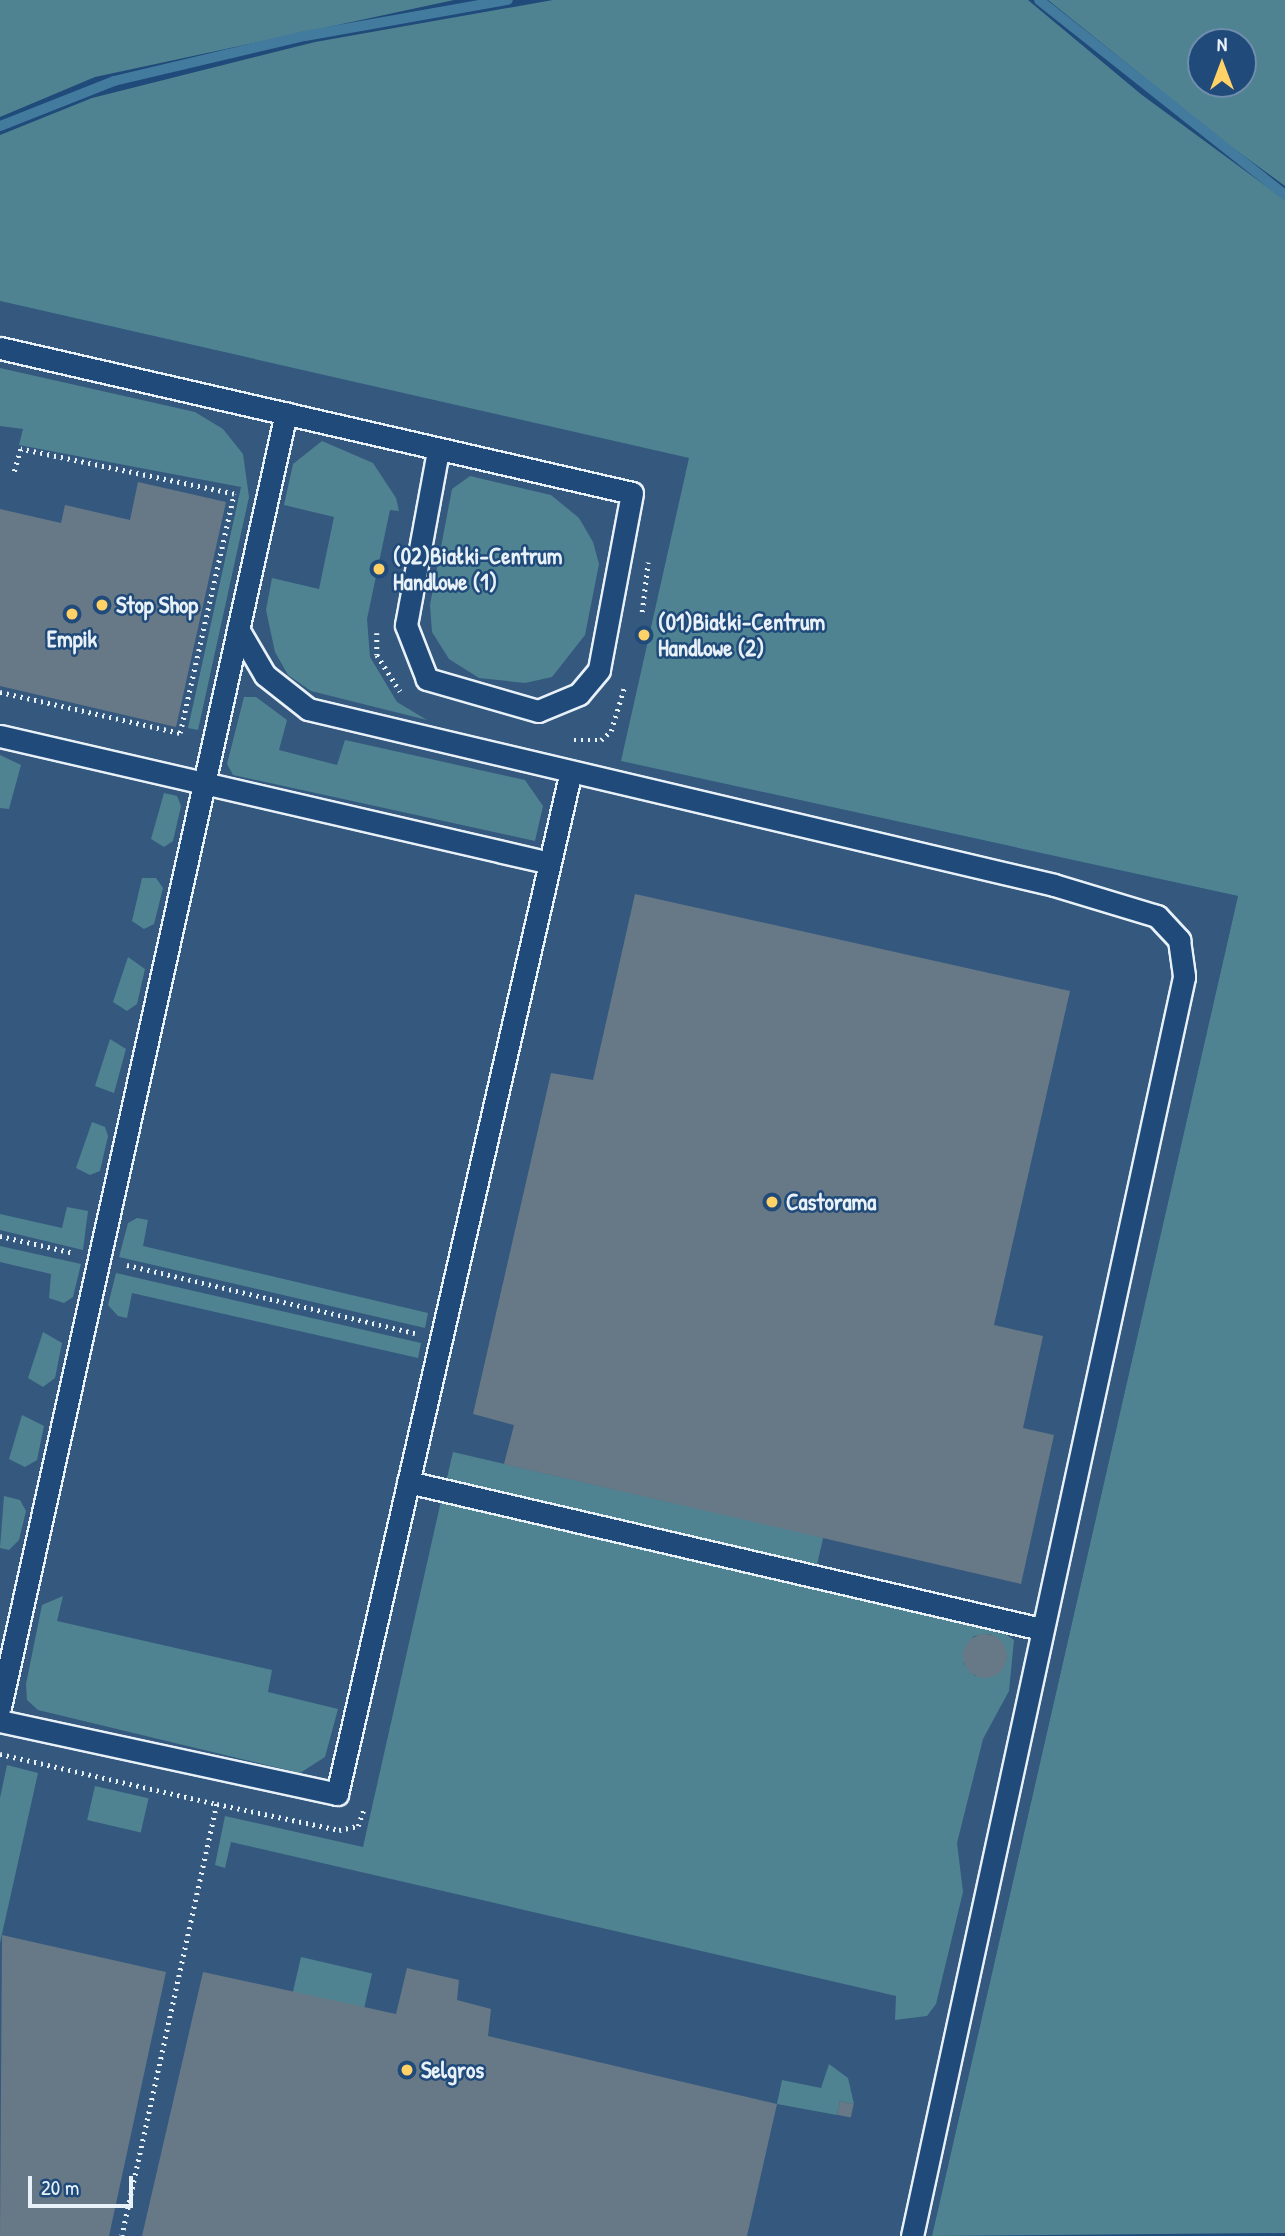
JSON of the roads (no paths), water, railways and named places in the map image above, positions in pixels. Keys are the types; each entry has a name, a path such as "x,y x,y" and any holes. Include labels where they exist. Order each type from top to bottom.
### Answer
{"lane":[{"path":"0,348 632,493 599,670 579,694 538,711 427,679 406,625 438,450"},
{"path":"0,1707 286,413"},
{"path":"238,629 265,675 308,709 570,775 1054,885 1157,916 1179,940 1184,977 912,2236"},
{"path":"0,736 550,863"},
{"path":"0,1721 337,1794 570,775"},
{"path":"408,1482 1041,1629"}],"waterway":[{"path":"0,126 114,81 305,36 508,0"},
{"path":"1039,0 1285,195"}],"place":[{"name":"(02)Białki-Centrum Handlowe (1)","path":"379,569"},
{"name":"Stop Shop","path":"102,605"},
{"name":"Empik","path":"72,614"},
{"name":"(01)Białki-Centrum Handlowe (2)","path":"644,635"},
{"name":"Castorama","path":"772,1202"},
{"name":"Selgros","path":"407,2070"}]}
